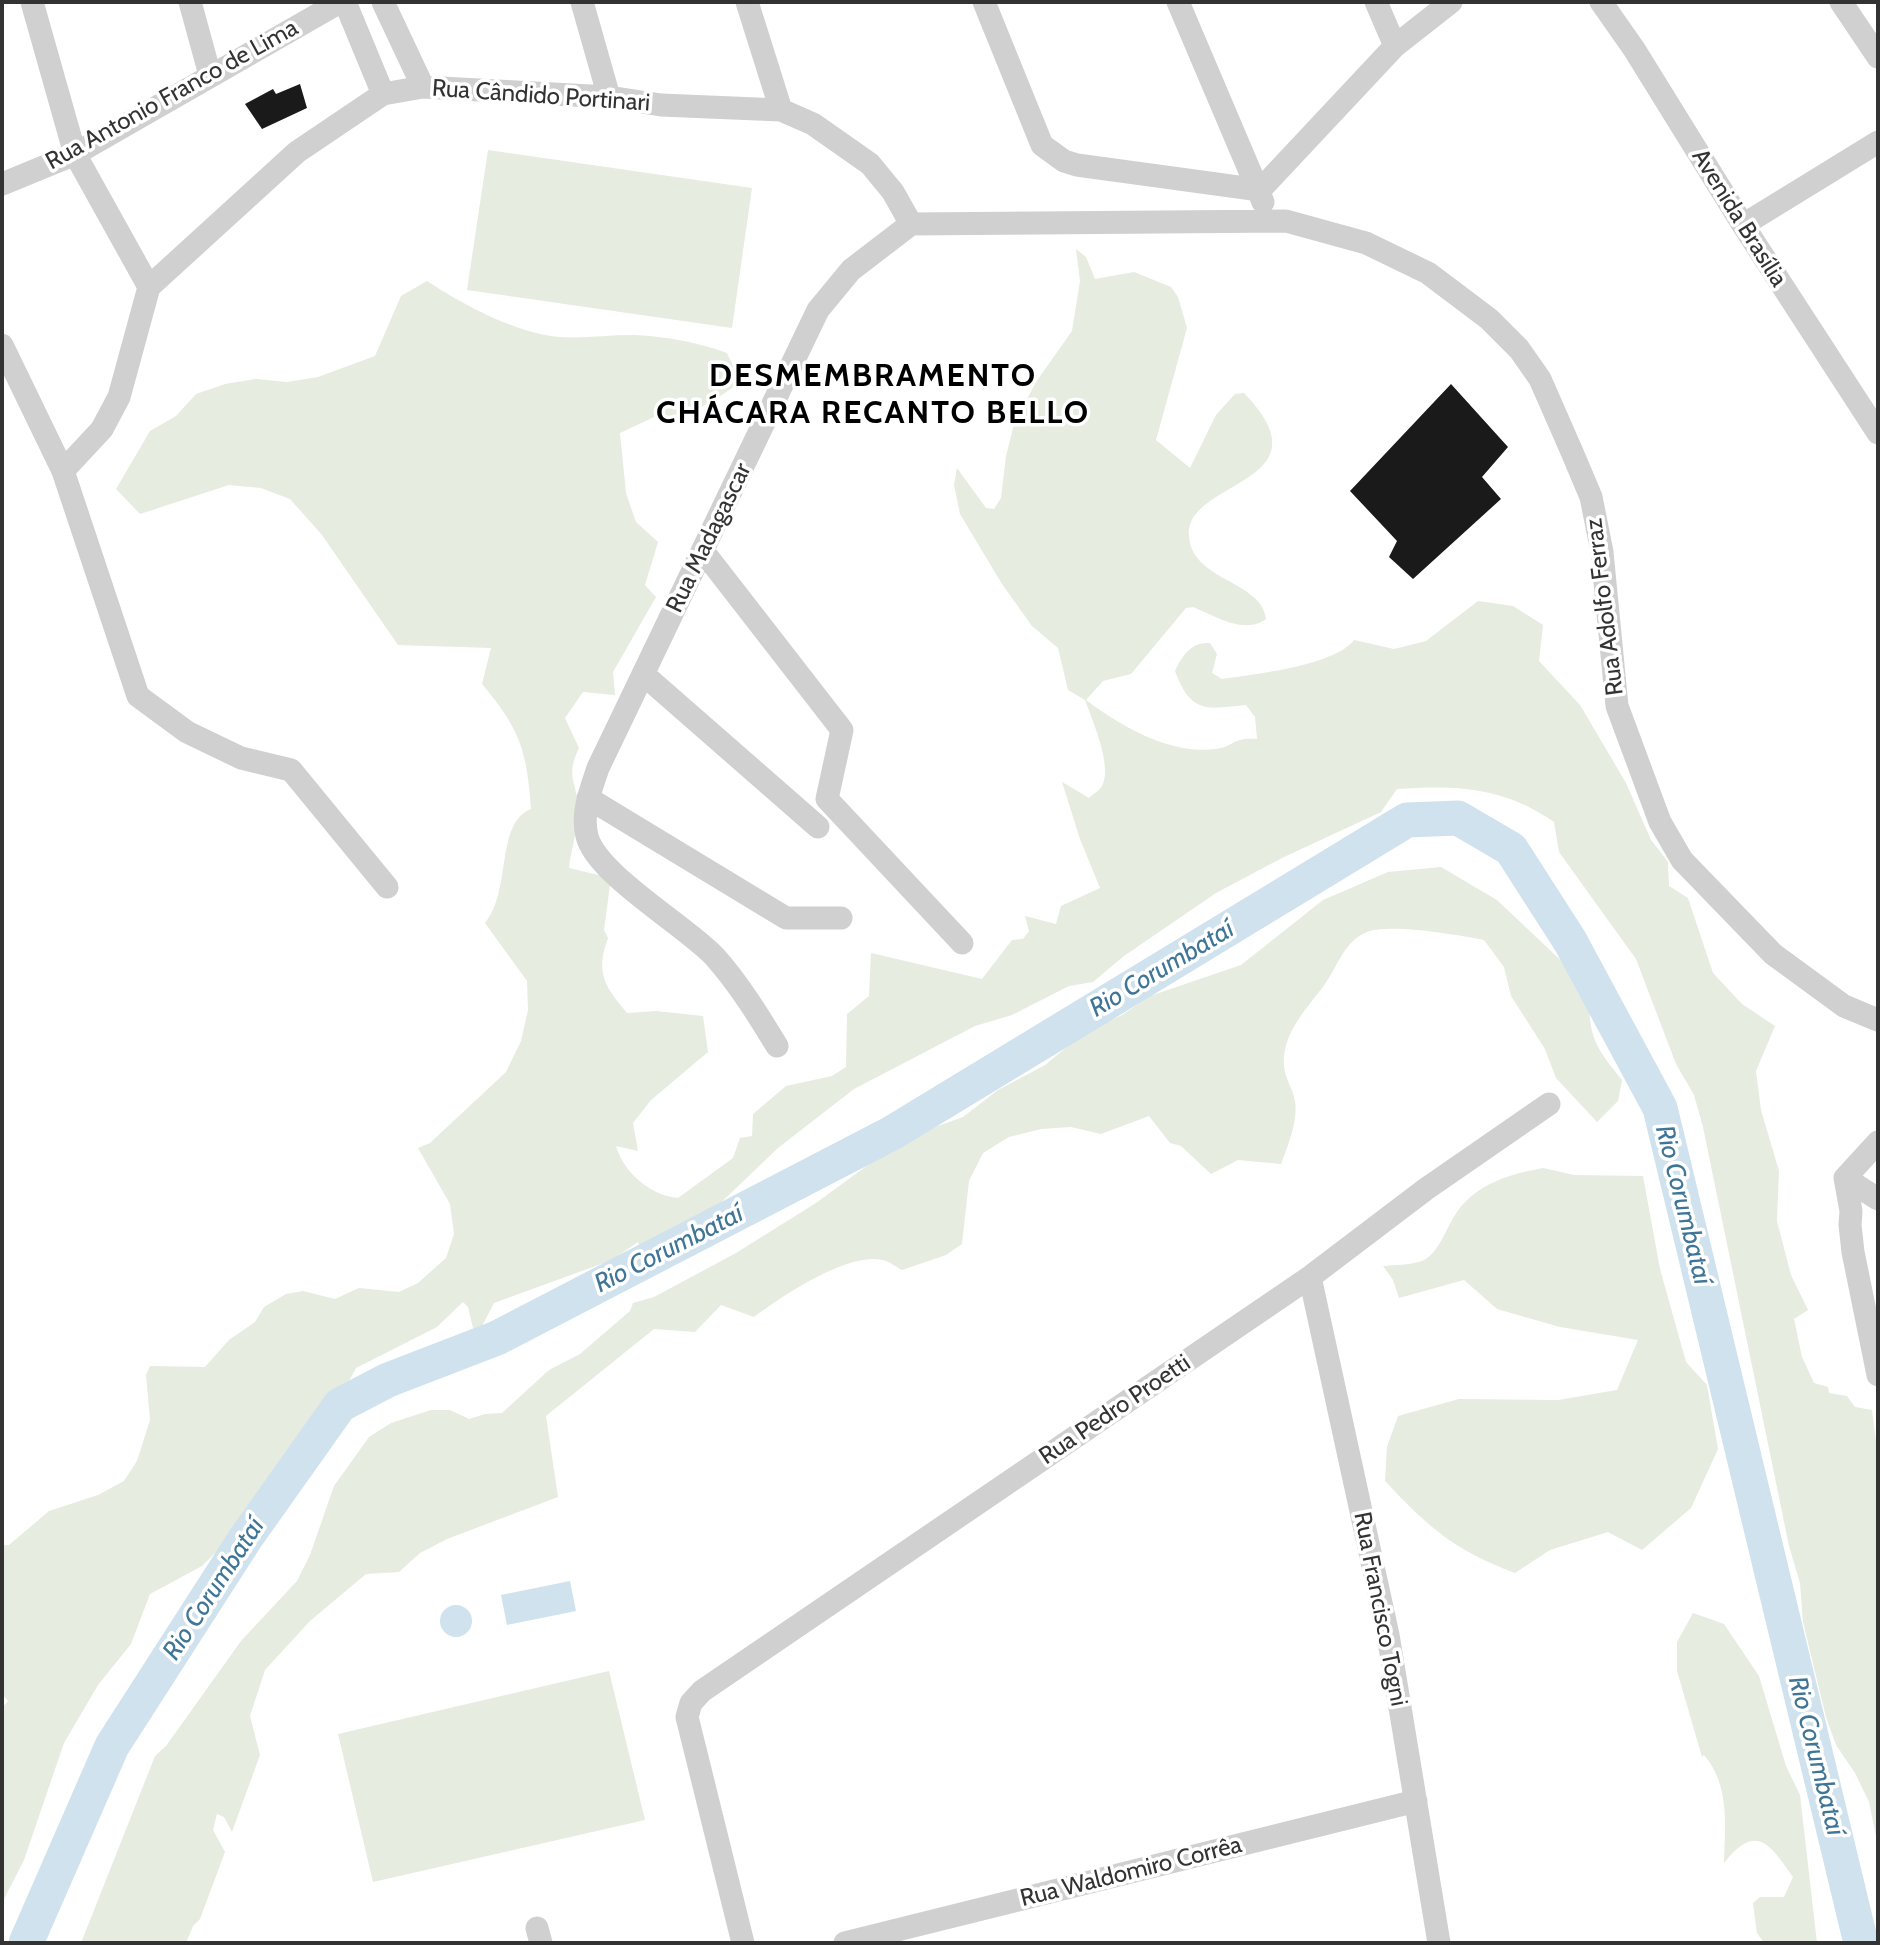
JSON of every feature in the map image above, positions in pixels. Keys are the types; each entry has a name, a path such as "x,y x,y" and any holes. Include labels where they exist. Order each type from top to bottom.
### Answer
{"street":[{"path":"32,2 75,153 149,287 119,397 102,429 63,471"},
{"path":"190,2 210,75"},
{"path":"342,2 383,94"},
{"name":"Rua Antonio Franco de Lima","path":"2,184 75,153 342,2"},
{"path":"383,2 423,87"},
{"path":"582,2 609,97"},
{"path":"747,2 781,110"},
{"path":"984,2 1042,145 1064,161 1260,190"},
{"path":"911,224 995,226 1267,221 1260,190 1178,2"},
{"path":"1376,2 1395,47"},
{"path":"1260,190 1395,47 1451,2"},
{"name":"Avenida Brasília","path":"1601,2 1634,49 1743,225 1878,433"},
{"path":"1841,2 1878,57"},
{"name":"Rua Cândido Portinari","path":"149,287 297,152 383,94 423,87 609,97 661,105 781,110 813,124 870,164 893,192 911,224"},
{"path":"1743,225 1878,142"},
{"name":"Rua Adolfo Ferraz","path":"1267,221 1310,225 1366,243 1428,273 1489,319 1519,349 1540,379 1591,497 1602,551 1617,706 1660,822 1682,860 1773,954 1844,1006 1878,1020"},
{"name":"Rua Madagascar","path":"777,1046 743,992 714,956 615,873 591,846 585,819 588,798 598,768 818,310 851,270 911,224"},
{"path":"2,345 63,471 138,696 198,737 241,758 291,770 387,887"},
{"path":"703,551 842,730 827,799 962,943"},
{"path":"643,674 818,827"},
{"path":"588,798 786,918 841,918"},
{"name":"Rua Pedro Proetti","path":"743,1943 687,1717 691,1703 702,1691 1310,1277 1426,1189 1549,1104"},
{"path":"1845,1178 1878,1142"},
{"path":"1845,1178 1878,1199"},
{"path":"1845,1178 1851,1210 1853,1252 1878,1375"},
{"name":"Rua Francisco Togni","path":"1310,1277 1388,1634 1439,1943"},
{"name":"Rua Waldomiro Corrêa","path":"845,1943 1416,1801"}],"shaded area":[{"path":"488,150 752,188 732,328 467,290"},
{"path":"1076,249 1086,257 1095,279 1134,272 1171,287 1178,297 1187,328 1156,440 1190,468 1216,415 1235,394 1244,393 1267,423 1272,446 1265,463 1249,477 1209,502 1194,517 1189,535 1192,550 1201,562 1252,596 1262,606 1266,619 1239,625 1193,607 1186,608 1131,674 1103,681 1086,700 1130,729 1163,743 1198,750 1222,748 1243,739 1257,739 1255,717 1246,705 1202,706 1187,695 1175,671 1192,647 1210,643 1217,654 1212,673 1222,679 1312,662 1344,649 1354,640 1394,649 1426,641 1478,601 1513,606 1543,625 1539,661 1580,705 1626,783 1651,840 1668,862 1669,886 1688,898 1713,973 1742,1004 1775,1026 1756,1071 1761,1110 1779,1171 1777,1221 1791,1275 1808,1310 1794,1319 1802,1357 1814,1383 1828,1387 1829,1393 1847,1396 1855,1407 1872,1410 1878,1457 1878,1846 1869,1802 1855,1773 1836,1745 1826,1717 1803,1622 1800,1583 1789,1546 1703,1127 1694,1095 1676,1064 1636,959 1559,852 1554,822 1535,810 1498,795 1459,788 1419,788 1397,789 1381,812 1282,858 1216,893 1124,956 1093,982 1069,986 1012,1015 975,1026 854,1089 778,1148 709,1214 679,1228 641,1254 638,1242 612,1260 494,1303 478,1334 474,1332 468,1307 463,1302 437,1327 356,1368 345,1389 303,1431 276,1484 245,1523 202,1566 150,1594 131,1644 98,1685 64,1743 24,1860 2,1903 2,1708 8,1701 2,1694 2,1545 9,1545 49,1511 98,1495 124,1481 137,1461 150,1420 146,1375 150,1366 205,1367 229,1340 255,1322 264,1307 286,1294 303,1291 335,1299 359,1288 399,1292 418,1283 446,1258 454,1234 450,1204 418,1148 430,1143 506,1072 521,1041 528,1010 527,981 485,923 499,894 512,828 520,817 531,809 527,771 519,742 505,714 482,684 491,648 398,645 322,535 290,499 261,488 229,485 140,514 116,489 150,431 176,416 196,394 225,384 256,379 287,382 318,377 375,356 401,296 427,281 481,312 540,334 574,337 656,337 727,353 741,382 713,401 684,415 654,417 620,433 626,493 636,522 658,542 645,585 656,597 613,672 615,695 583,692 565,718 579,748 572,772 578,814 569,868 611,878 604,930 608,938 602,961 604,979 627,1013 656,1011 703,1016 708,1052 651,1100 633,1123 638,1151 616,1146 625,1165 648,1188 678,1198 733,1158 740,1138 752,1136 753,1114 786,1086 832,1076 846,1067 847,1014 869,996 871,953 982,979 1012,940 1023,939 1029,931 1025,916 1056,924 1061,906 1100,888 1080,839 1062,782 1089,798 1102,786 1105,767 1092,719 1085,700 1068,690 1058,648 1032,626 1002,584 960,514 954,485 957,468 986,508 994,509 1001,498 1006,456 1014,424 1036,382 1072,331 1080,281"},
{"path":"1441,867 1497,900 1589,987 1594,1037 1598,1047 1622,1080 1618,1101 1597,1122 1556,1078 1545,1049 1511,996 1504,967 1484,940 1407,929 1377,930 1359,936 1343,953 1287,1041 1284,1070 1296,1109 1292,1133 1281,1164 1238,1160 1211,1174 1181,1146 1170,1143 1149,1116 1101,1134 1071,1127 1041,1129 1009,1137 983,1153 969,1181 962,1244 946,1255 902,1270 882,1260 868,1259 851,1263 815,1278 754,1317 721,1305 695,1332 654,1329 546,1416 558,1497 447,1539 420,1553 399,1572 366,1574 310,1621 265,1670 250,1716 260,1755 232,1832 224,1817 217,1814 213,1830 225,1852 200,1919 193,1926 186,1943 81,1943 155,1756 166,1746 241,1641 297,1581 310,1555 334,1486 369,1437 391,1423 431,1410 450,1410 469,1419 502,1413 549,1370 580,1354 630,1311 633,1303 654,1297 736,1253 816,1203 872,1162 935,1127 963,1117 998,1090 1045,1065 1085,1032 1122,1015 1150,996 1241,965 1323,900 1388,872"},
{"path":"1543,1168 1574,1175 1643,1176 1660,1269 1686,1362 1707,1385 1718,1449 1691,1508 1642,1550 1608,1532 1550,1550 1515,1573 1475,1555 1443,1536 1385,1481 1387,1447 1398,1416 1459,1399 1558,1400 1617,1390 1638,1340 1560,1327 1497,1309 1464,1280 1399,1298 1393,1280 1383,1266 1422,1261 1434,1252 1457,1212 1474,1194 1496,1181"},
{"path":"1693,1613 1724,1624 1759,1676 1786,1766 1800,1795 1817,1943 1764,1943 1757,1933 1753,1903 1760,1897 1784,1897 1793,1877 1769,1847 1762,1842 1745,1843 1724,1863 1725,1820 1722,1793 1712,1767 1704,1755 1702,1757 1677,1671 1677,1642"},
{"path":"609,1671 645,1820 373,1882 338,1734"}],"water":[{"path":"570,1581 576,1611 507,1625 501,1595"},
{"path":"456,1605 467,1610 472,1621 467,1632 456,1637 445,1632 440,1621 445,1610"}],"building":[{"path":"300,84 307,108 262,129 245,104 273,89 276,94"},
{"path":"1451,384 1508,447 1482,477 1501,499 1413,579 1389,557 1397,541 1350,491"}],"waterway":[{"name":"Rio Corumbataí","path":"26,1943 112,1746 245,1539 340,1405 388,1380 497,1338 892,1133 1407,820 1458,818 1511,849 1570,941 1660,1108 1861,1943"}],"district":[{"name":"DESMEMBRAMENTO CHÁCARA RECANTO BELLO","path":"873,396"}]}
